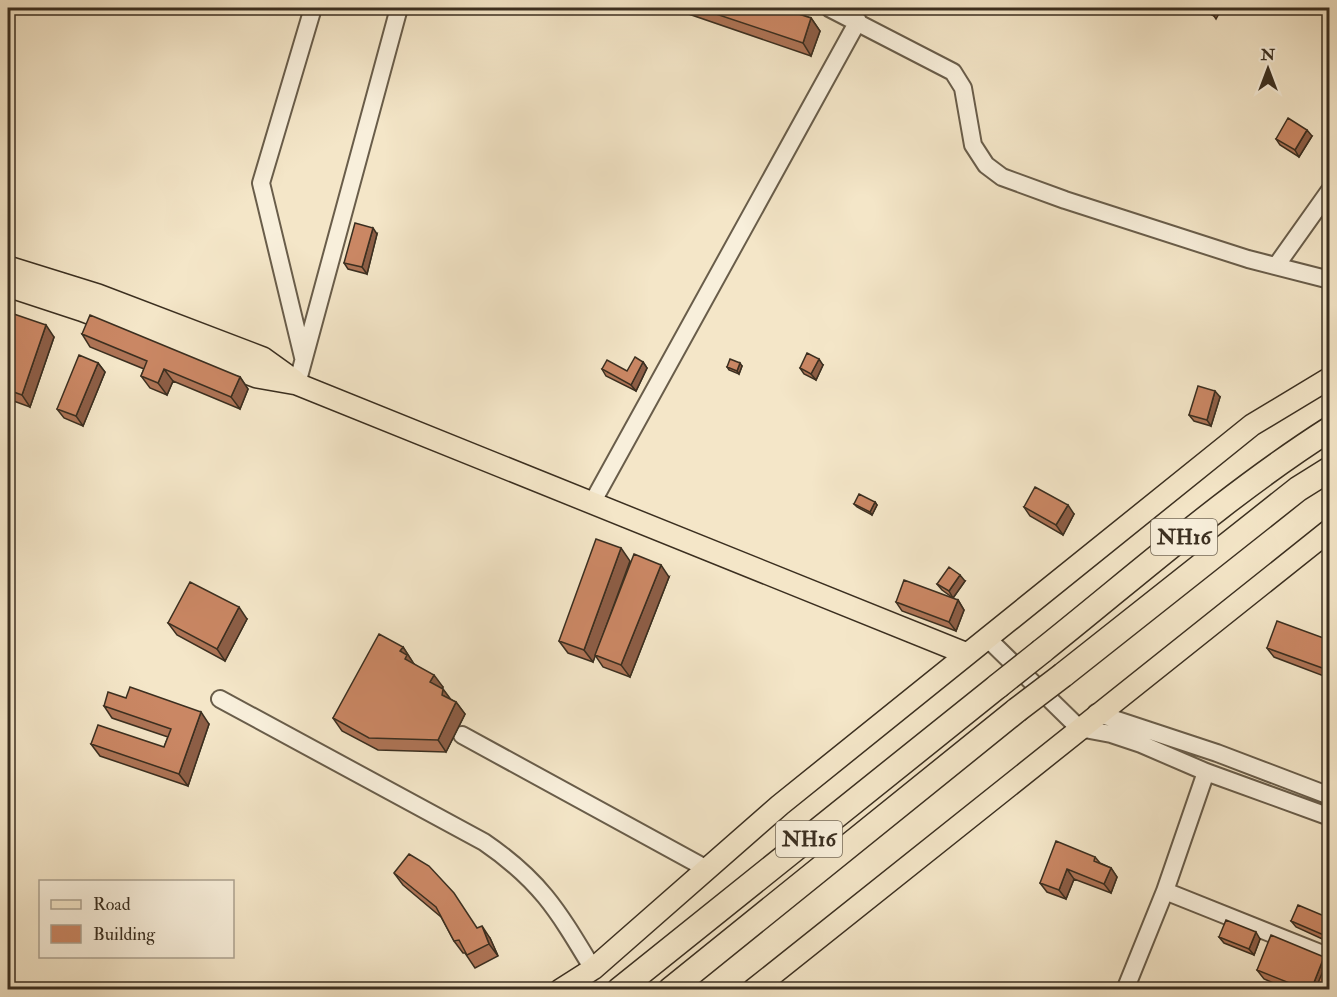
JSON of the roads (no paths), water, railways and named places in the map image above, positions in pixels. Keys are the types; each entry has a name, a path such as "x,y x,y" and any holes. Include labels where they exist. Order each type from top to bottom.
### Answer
{"highway":[{"name":"NH16","path":"619,990 1271,470 1329,429"},
{"name":"NH16","path":"670,990 1017,710 1298,489 1329,469"}],"main road":[{"path":"8,267 98,294 263,358 297,384"},
{"path":"8,286 81,310 257,377 297,384 967,654"},
{"path":"560,990 593,969 780,805 1252,425 1329,378"},
{"path":"753,990 1096,713 1329,530"}],"street":[{"path":"304,360 261,183 313,8"},
{"path":"297,384 399,8"},
{"path":"829,8 953,72 963,88 973,145 986,165 1002,177 1065,200 1248,259 1329,280"},
{"path":"592,502 858,21"},
{"path":"1276,266 1329,190"},
{"path":"987,638 1079,728 1111,734 1329,817"},
{"path":"220,699 484,842 516,864 555,907 593,969"},
{"path":"1096,713 1217,753 1329,796"},
{"path":"462,735 706,869"},
{"path":"1125,990 1165,891 1206,772"},
{"path":"1165,891 1329,957"}]}
